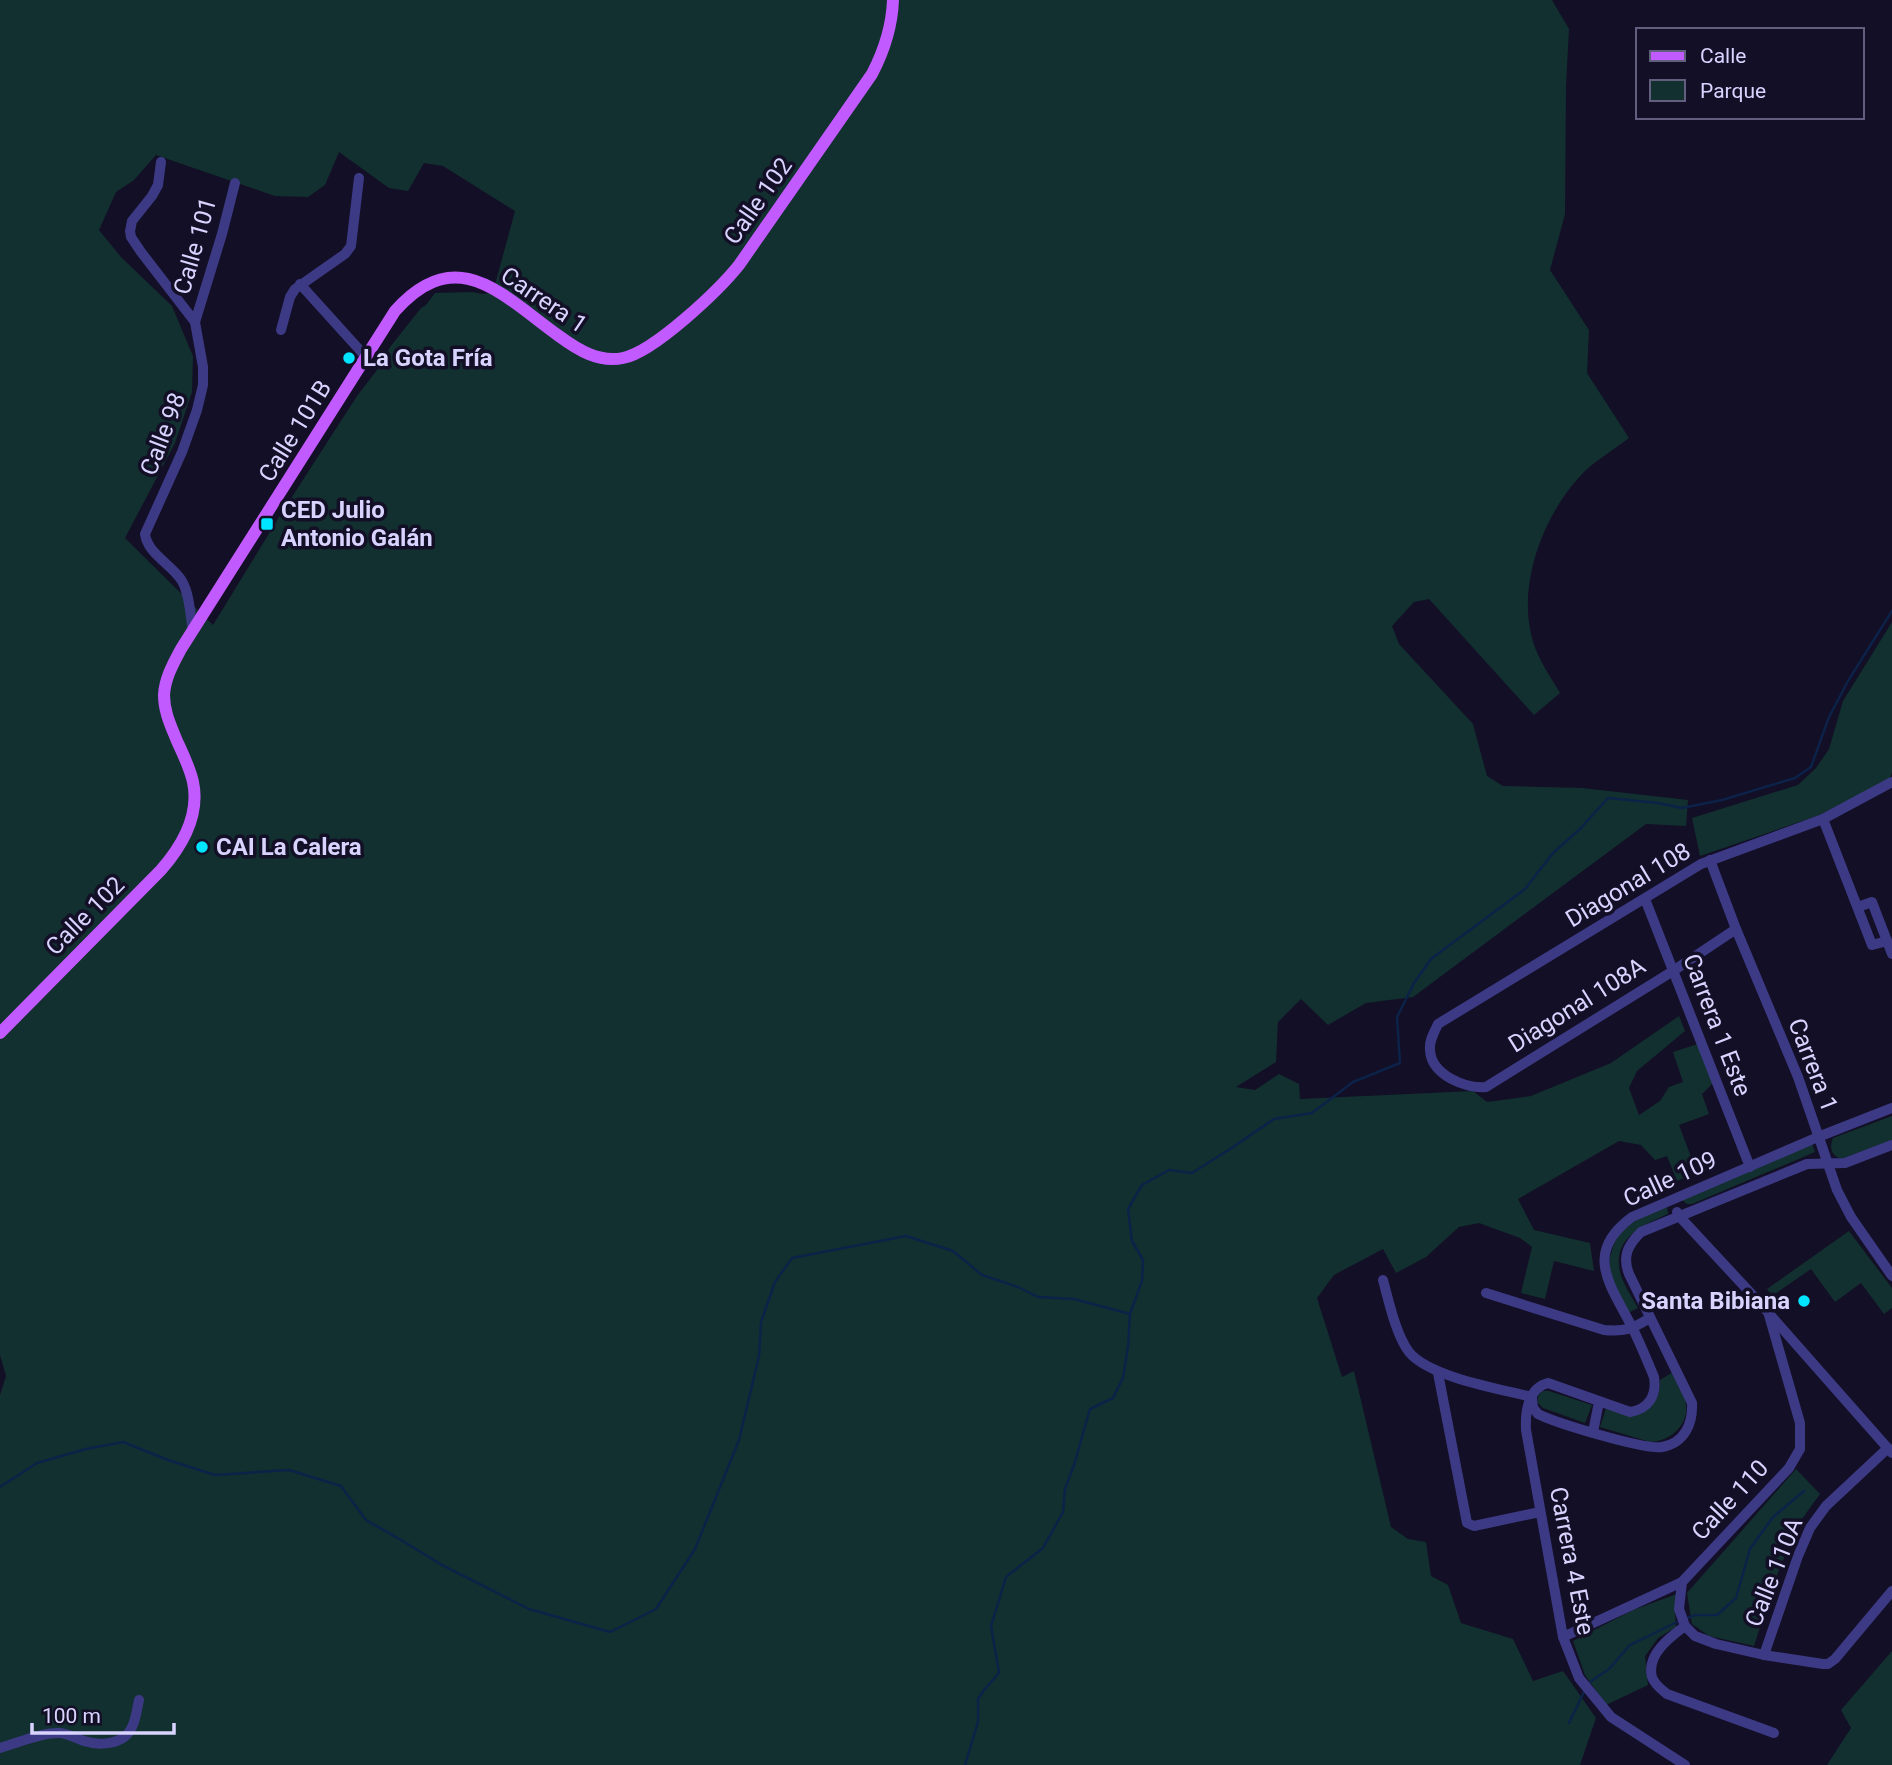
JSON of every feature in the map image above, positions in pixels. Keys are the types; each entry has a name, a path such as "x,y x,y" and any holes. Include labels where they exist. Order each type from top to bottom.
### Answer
{"main road":[{"name":"Calle 102","path":"611,359 623,358 644,350 728,278 865,86 884,48 893,0"},
{"name":"Carrera 1","path":"452,277 486,284 575,348 593,356 611,359"},
{"name":"Calle 101B","path":"191,821 194,784 168,719 164,694 169,671 391,318 407,299 427,284 452,277"},
{"name":"Calle 102","path":"0,1033 171,859 180,847 191,821"}],"street":[{"name":"Calle 98","path":"160,162 158,185 152,197 132,221 131,237 194,321 203,367 203,385 182,452 145,538 159,559 183,582 193,631"},
{"path":"281,330 290,297 300,284 345,254 351,246 359,178"},
{"name":"Calle 101","path":"194,321 235,183"},
{"path":"300,284 366,357"},
{"name":"Diagonal 108","path":"1437,1068 1429,1054 1430,1040 1438,1024 1710,860 1823,820 1892,782"},
{"path":"1823,820 1858,907 1872,902 1892,954"},
{"name":"Carrera 1","path":"1710,860 1798,1077 1837,1190 1851,1217 1892,1276"},
{"name":"Carrera 1 Este","path":"1645,899 1750,1167"},
{"name":"Diagonal 108A","path":"1437,1068 1450,1078 1476,1087 1486,1087 1737,929"},
{"name":"Calle 109","path":"1654,1377 1607,1280 1604,1261 1608,1244 1617,1228 1632,1217 1673,1199 1892,1108"},
{"name":"Calle 109","path":"1592,1433 1651,1447 1663,1447 1675,1443 1683,1436 1693,1415 1692,1403 1625,1264 1626,1252 1641,1232 1807,1164 1845,1163 1892,1145"},
{"path":"1673,1199 1679,1216 1890,1450"},
{"path":"1382,1280 1402,1341 1419,1362 1438,1373 1532,1397"},
{"path":"1486,1293 1604,1330 1618,1332 1633,1329 1650,1318"},
{"name":"Calle 110","path":"1563,1637 1682,1582 1788,1468 1800,1449 1800,1423 1769,1315"},
{"path":"1599,1402 1592,1433 1538,1414 1533,1408 1532,1397 1535,1390 1548,1383 1630,1412 1644,1408 1650,1402 1656,1386 1654,1377 1675,1367"},
{"path":"1438,1373 1465,1519 1470,1525 1540,1512"},
{"name":"Carrera 4 Este","path":"1532,1397 1526,1409 1526,1430 1563,1637 1579,1678 1611,1717 1685,1765"},
{"name":"Calle 110A","path":"1764,1655 1810,1528 1826,1506 1890,1450"},
{"path":"1682,1582 1679,1609 1685,1626 1695,1636 1716,1644 1764,1655 1828,1664 1892,1591"},
{"path":"1685,1626 1665,1640 1657,1651 1651,1676 1658,1686 1667,1694 1774,1733"},
{"path":"0,1748 58,1733 95,1744 117,1740 128,1734 132,1727 139,1700"}],"green space":[{"path":"0,0 1552,0 1569,29 1565,214 1550,270 1589,330 1587,373 1629,438 1585,471 1570,489 1556,509 1536,555 1530,579 1530,627 1538,656 1560,693 1534,715 1429,599 1414,602 1392,626 1399,644 1473,724 1487,776 1503,786 1582,788 1688,800 1686,826 1646,824 1413,997 1366,1003 1328,1025 1301,999 1278,1022 1276,1062 1236,1087 1255,1090 1279,1074 1299,1084 1300,1099 1473,1091 1487,1102 1531,1096 1611,1063 1679,1016 1685,1031 1637,1071 1629,1088 1639,1115 1660,1101 1669,1087 1683,1082 1673,1052 1701,1043 1713,1083 1702,1094 1709,1114 1679,1125 1697,1173 1677,1181 1667,1156 1655,1160 1641,1145 1619,1141 1518,1199 1534,1230 1590,1243 1594,1271 1554,1261 1545,1299 1521,1293 1532,1247 1520,1238 1479,1223 1459,1227 1426,1257 1396,1273 1383,1249 1334,1275 1317,1298 1342,1377 1354,1371 1391,1527 1408,1539 1426,1542 1431,1576 1448,1585 1461,1623 1513,1639 1533,1681 1563,1671 1596,1718 1580,1765 0,1765 0,1395 6,1376 0,1355","holes":["339,152 389,188 408,191 424,163 443,166 515,211 493,292 435,293 421,308 390,347 380,366 357,396 213,625 125,538 175,443 192,392 193,356 172,306 121,257 99,230 116,192 134,180 156,155 275,196 308,197 325,185"]},
{"path":"1892,622 1890,780 1817,816 1700,856 1692,818 1798,785 1816,768 1829,749 1843,701"},
{"path":"1892,1116 1892,1140 1841,1159 1833,1153 1833,1138"},
{"path":"1812,1144 1815,1152 1692,1204 1682,1200"},
{"path":"1667,1207 1668,1214 1632,1234 1621,1250 1620,1272 1638,1308 1628,1313 1610,1275 1609,1264 1615,1241 1626,1227"},
{"path":"1849,1231 1892,1288 1892,1308 1884,1314 1861,1283 1835,1302 1811,1269 1772,1296 1767,1289"},
{"path":"1673,1372 1684,1397 1686,1412 1681,1425 1671,1436 1650,1442 1600,1427 1606,1408 1645,1412 1657,1398 1660,1380"},
{"path":"1542,1391 1592,1405 1585,1423 1543,1408 1538,1403 1538,1396"},
{"path":"1796,1469 1820,1494 1797,1526 1775,1580 1754,1646 1709,1636 1692,1624 1687,1593"},
{"path":"1677,1594 1676,1627 1658,1638 1645,1656 1648,1685 1606,1705 1585,1675 1573,1641 1633,1610"},
{"path":"1892,1651 1892,1765 1827,1765 1851,1728 1841,1710"}],"waterway":[{"path":"965,1765 978,1722 978,1699 999,1673 991,1626 1006,1577 1043,1548 1063,1512 1065,1489 1090,1409 1113,1398 1123,1378 1130,1314 1142,1281 1143,1260 1132,1241 1128,1209 1142,1185 1169,1170 1192,1173 1274,1119 1312,1113 1353,1082 1400,1063 1397,1017 1414,983 1431,959 1525,889 1553,853 1580,829 1608,798 1682,808 1722,800 1795,778 1811,767 1829,717 1892,611"},
{"path":"0,1487 37,1463 123,1442 215,1475 289,1470 341,1486 366,1520 442,1565 529,1609 610,1632 656,1609 695,1549 739,1440 759,1356 761,1322 775,1282 792,1258 906,1236 953,1251 982,1275 1038,1297 1074,1299 1130,1314"},
{"path":"1685,1619 1695,1615 1717,1615 1736,1598 1750,1549 1773,1517 1804,1491"},
{"path":"1588,1684 1609,1669 1630,1645 1679,1621"},
{"path":"1569,1723 1585,1690"}],"place":[{"name":"La Gota Fría","path":"349,358"},
{"name":"CED Julio Antonio Galán","path":"267,524"},
{"name":"CAI La Calera","path":"202,847"},
{"name":"Santa Bibiana","path":"1804,1301"}]}
